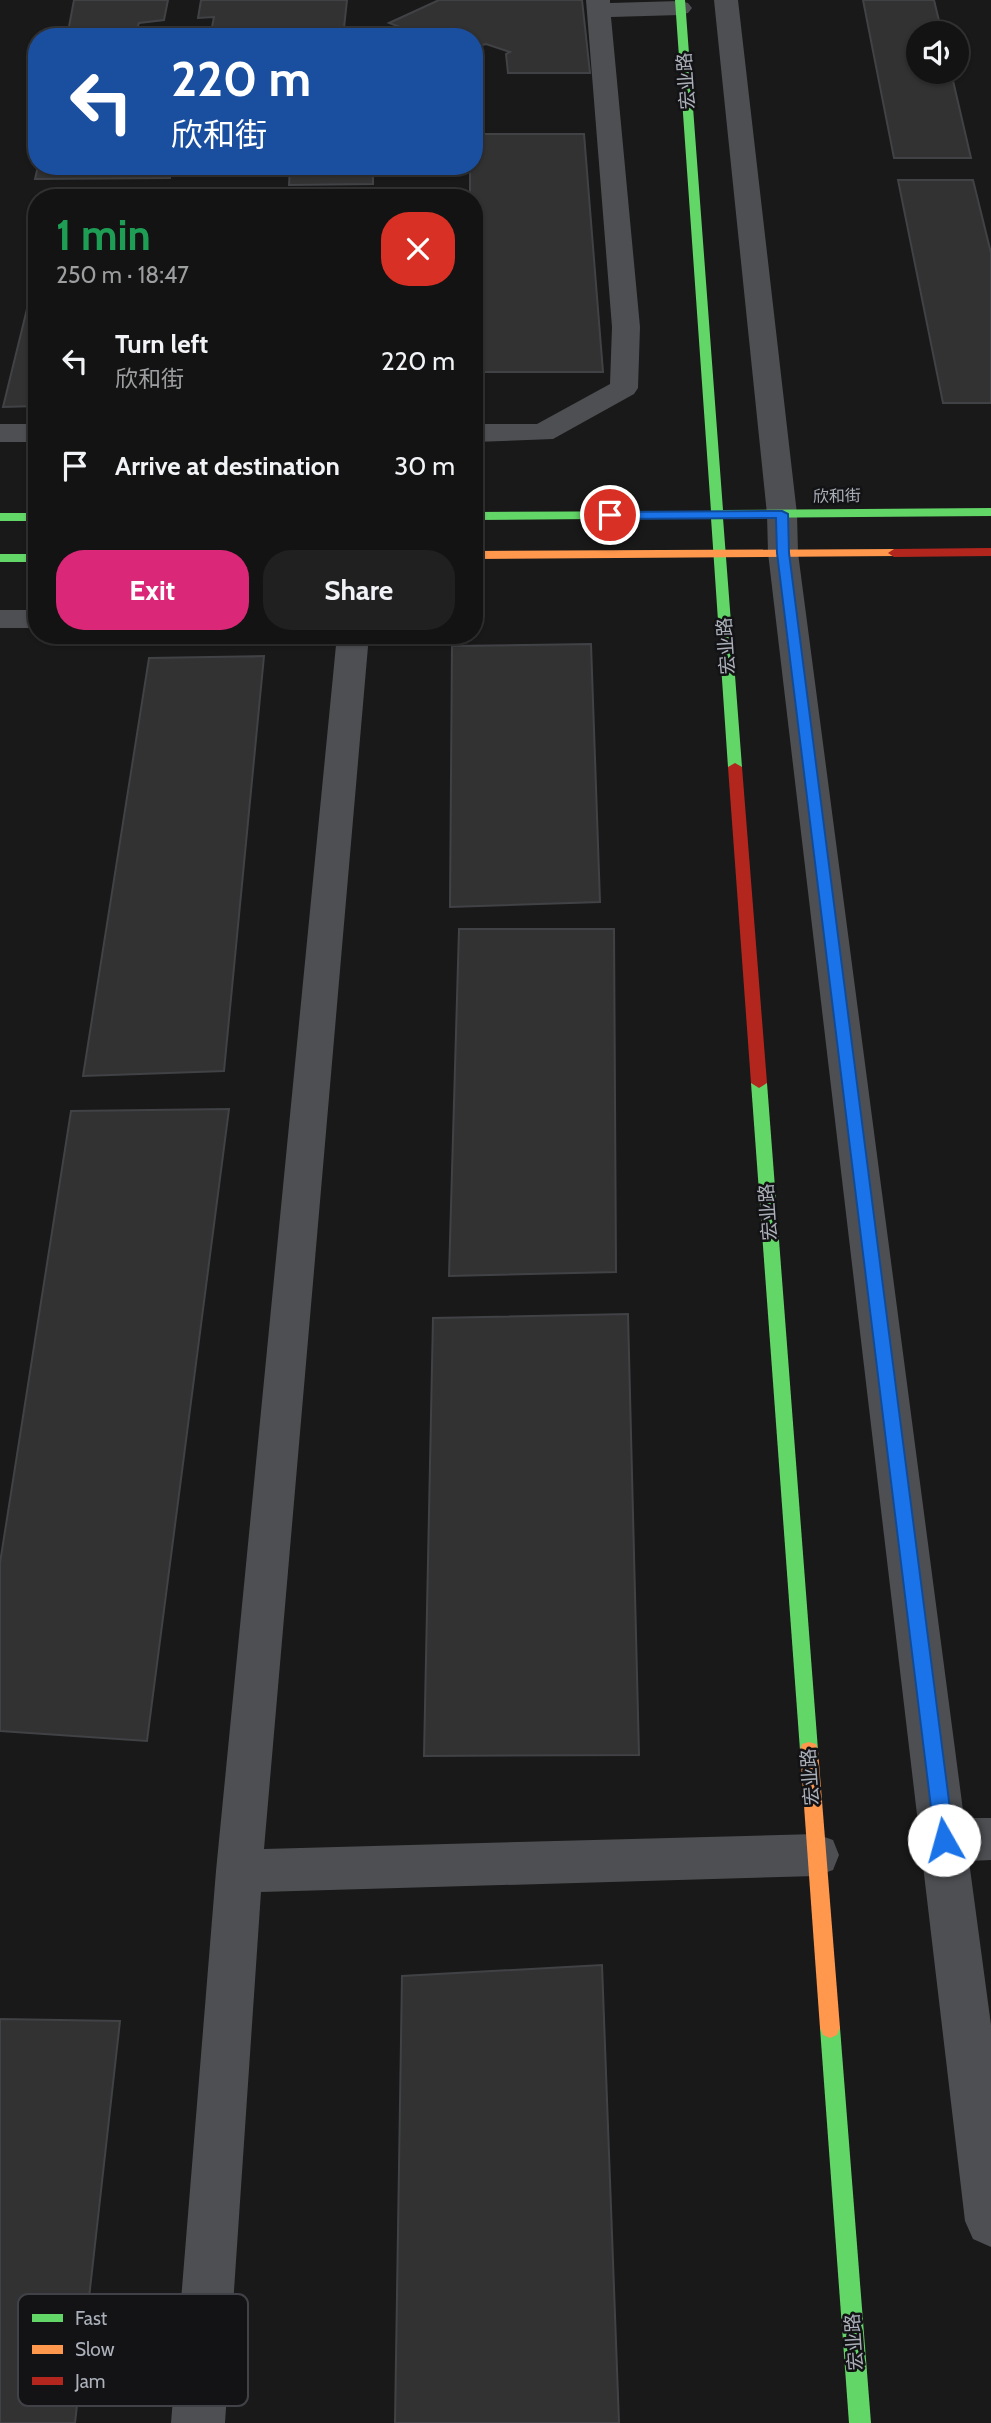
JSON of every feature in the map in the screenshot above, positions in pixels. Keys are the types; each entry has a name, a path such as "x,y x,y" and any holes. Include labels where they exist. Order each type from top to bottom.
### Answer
{"street":[{"path":"726,0 782,514 783,553 991,2221"},
{"path":"483,433 543,433 624,388 626,327 599,5 680,4"},
{"name":"宏业路","path":"680,4 860,2423"},
{"path":"0,433 28,433"},
{"name":"欣和街","path":"483,516 991,512"},
{"path":"0,517 28,517"},
{"path":"483,555 991,552"},
{"path":"0,558 28,558"},
{"path":"0,619 28,619"},
{"path":"208,2294 239,1871 352,644"},
{"path":"944,1840 991,1839"},
{"path":"239,1871 816,1855"}],"building":[{"path":"74,0 168,0 164,20 139,23 137,28 69,28"},
{"path":"201,0 347,0 344,28 212,28 214,17 198,18"},
{"path":"439,0 582,0 590,73 508,73 506,54 510,52 483,45 483,28 402,28 389,23"},
{"path":"863,0 934,0 939,21 906,21 906,84 954,84 971,158 894,158"},
{"path":"483,134 584,134 603,372 483,372 483,189 470,189 470,175 483,175"},
{"path":"36,175 170,175 170,178 35,179"},
{"path":"290,175 373,175 373,184 289,185"},
{"path":"898,180 973,180 991,253 991,403 943,403"},
{"path":"28,305 28,406 3,407"},
{"path":"591,644 600,902 450,907 452,646"},
{"path":"264,656 224,1071 83,1076 149,658"},
{"path":"459,929 614,929 616,1272 449,1276"},
{"path":"229,1109 147,1741 0,1731 0,1563 71,1111"},
{"path":"628,1314 639,1755 424,1756 433,1318"},
{"path":"602,1965 619,2423 395,2423 402,1976"},
{"path":"0,2019 120,2021 89,2294 18,2294 18,2406 77,2406 75,2423 0,2423"}],"traffic: fast":[{"path":"680,0 735,767"},
{"path":"483,516 991,512"},
{"path":"0,517 28,517"},
{"path":"0,558 28,558"},
{"path":"759,1083 809,1750"},
{"path":"830,2028 860,2423"}],"traffic: slow":[{"path":"483,555 894,553"},
{"path":"809,1750 830,2028"}],"traffic: jam":[{"path":"894,553 991,552"},
{"path":"735,767 759,1083"}],"route":[{"path":"610,515 782,514 783,553 944,1840"}]}
